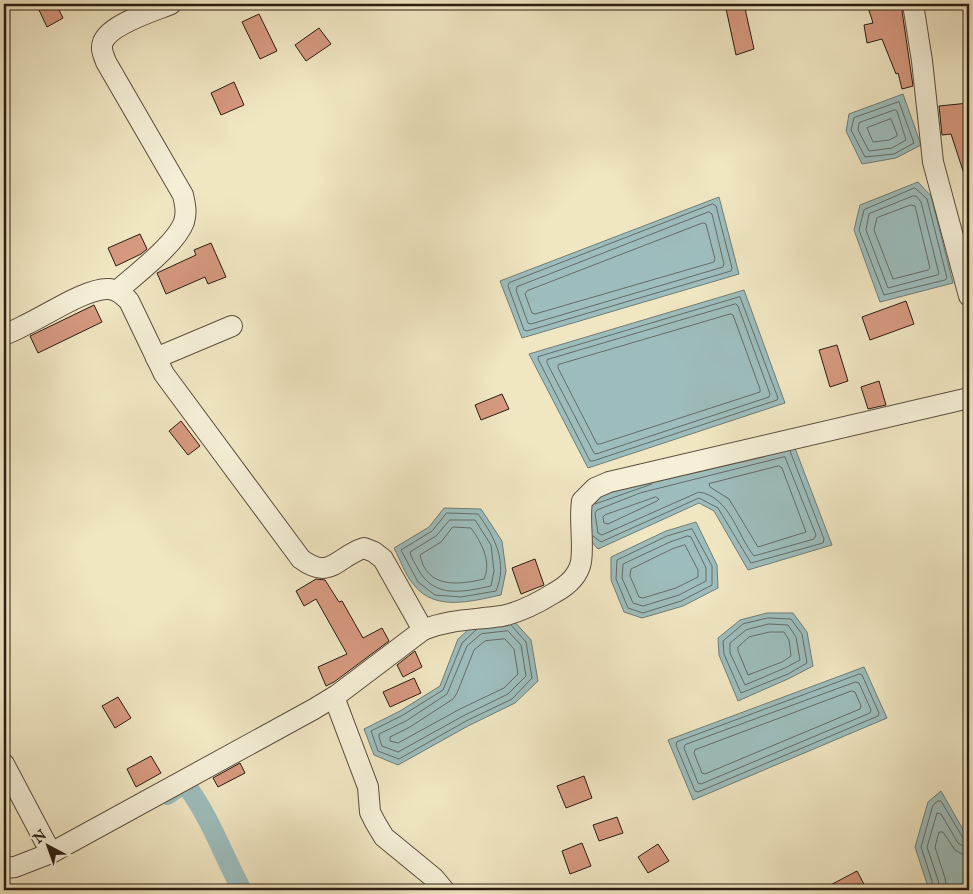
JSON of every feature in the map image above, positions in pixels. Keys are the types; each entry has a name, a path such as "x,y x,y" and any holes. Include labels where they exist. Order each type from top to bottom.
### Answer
{"street":[{"path":"117,291 175,238 184,222 186,208 183,195 106,62 102,50 103,42 110,32 123,24 171,4"},
{"path":"912,4 922,61 933,162 969,296"},
{"path":"4,335 53,309 100,289 117,291 129,301 164,374 301,559 309,565 322,569 331,567 354,551 364,548 374,552 383,558 423,630"},
{"path":"156,358 232,326"},
{"path":"4,868 15,867 51,853 334,697 423,630 438,624 503,616 534,605 564,587 575,576 581,563 582,501 594,488 610,482 969,398"},
{"path":"334,697 368,787 370,812 375,822 384,837 434,878 444,890"},
{"path":"4,764 51,853"}],"water":[{"path":"903,94 921,145 896,158 862,164 846,131 849,114"},
{"path":"918,182 931,196 953,283 880,302 854,230 860,205"},
{"path":"719,197 739,274 522,338 500,281"},
{"path":"744,290 785,403 588,468 529,354"},
{"path":"793,443 832,545 748,570 714,511 699,503 598,549 588,538 591,501 637,482"},
{"path":"444,508 481,509 502,541 506,571 501,595 466,602 443,602 432,599 423,593 414,585 405,572 394,548 429,527"},
{"path":"696,522 717,565 718,588 683,606 642,618 624,612 611,580 611,557 666,531"},
{"path":"767,613 793,613 807,632 813,666 738,701 719,655 718,638 740,620"},
{"path":"513,620 531,640 538,681 515,703 468,726 398,765 374,755 364,729 400,711 440,686 458,639 477,622"},
{"path":"864,667 887,718 693,800 668,740"},
{"path":"941,791 969,840 969,890 929,890 915,847 928,802"}],"building":[{"path":"51,4 56,4 63,18 47,27 39,10"},
{"path":"725,4 744,4 754,49 736,55"},
{"path":"867,4 901,4 913,86 902,89 898,73 896,74 882,39 867,43 864,25 873,23"},
{"path":"259,14 277,51 260,59 242,22"},
{"path":"319,28 331,44 306,61 295,45"},
{"path":"234,82 244,105 221,115 211,93"},
{"path":"969,103 969,180 966,180 951,134 942,135 939,106"},
{"path":"140,234 147,249 116,266 108,248"},
{"path":"211,243 226,277 208,284 205,277 166,294 157,273 196,255 194,250"},
{"path":"906,301 914,324 870,340 862,317"},
{"path":"94,305 102,322 38,353 30,336"},
{"path":"837,345 848,381 830,387 819,350"},
{"path":"879,381 886,405 868,409 861,387"},
{"path":"502,394 509,409 481,420 475,405"},
{"path":"181,421 200,446 188,455 169,431"},
{"path":"535,559 544,585 521,594 512,568"},
{"path":"316,579 325,580 339,602 342,601 363,638 382,628 389,641 326,686 318,667 347,654 316,599 304,606 296,591"},
{"path":"415,651 422,667 403,677 397,665"},
{"path":"414,678 421,693 390,707 383,692"},
{"path":"118,697 131,718 115,728 102,706"},
{"path":"151,756 161,773 136,787 127,769"},
{"path":"240,763 245,773 218,787 213,778"},
{"path":"584,776 592,798 566,808 557,786"},
{"path":"617,817 623,833 599,841 593,825"},
{"path":"582,843 591,866 570,874 562,851"},
{"path":"658,844 669,861 648,873 638,857"},
{"path":"857,871 867,890 821,890"}],"waterway":[{"path":"167,795 186,785 209,823 242,890"}]}
